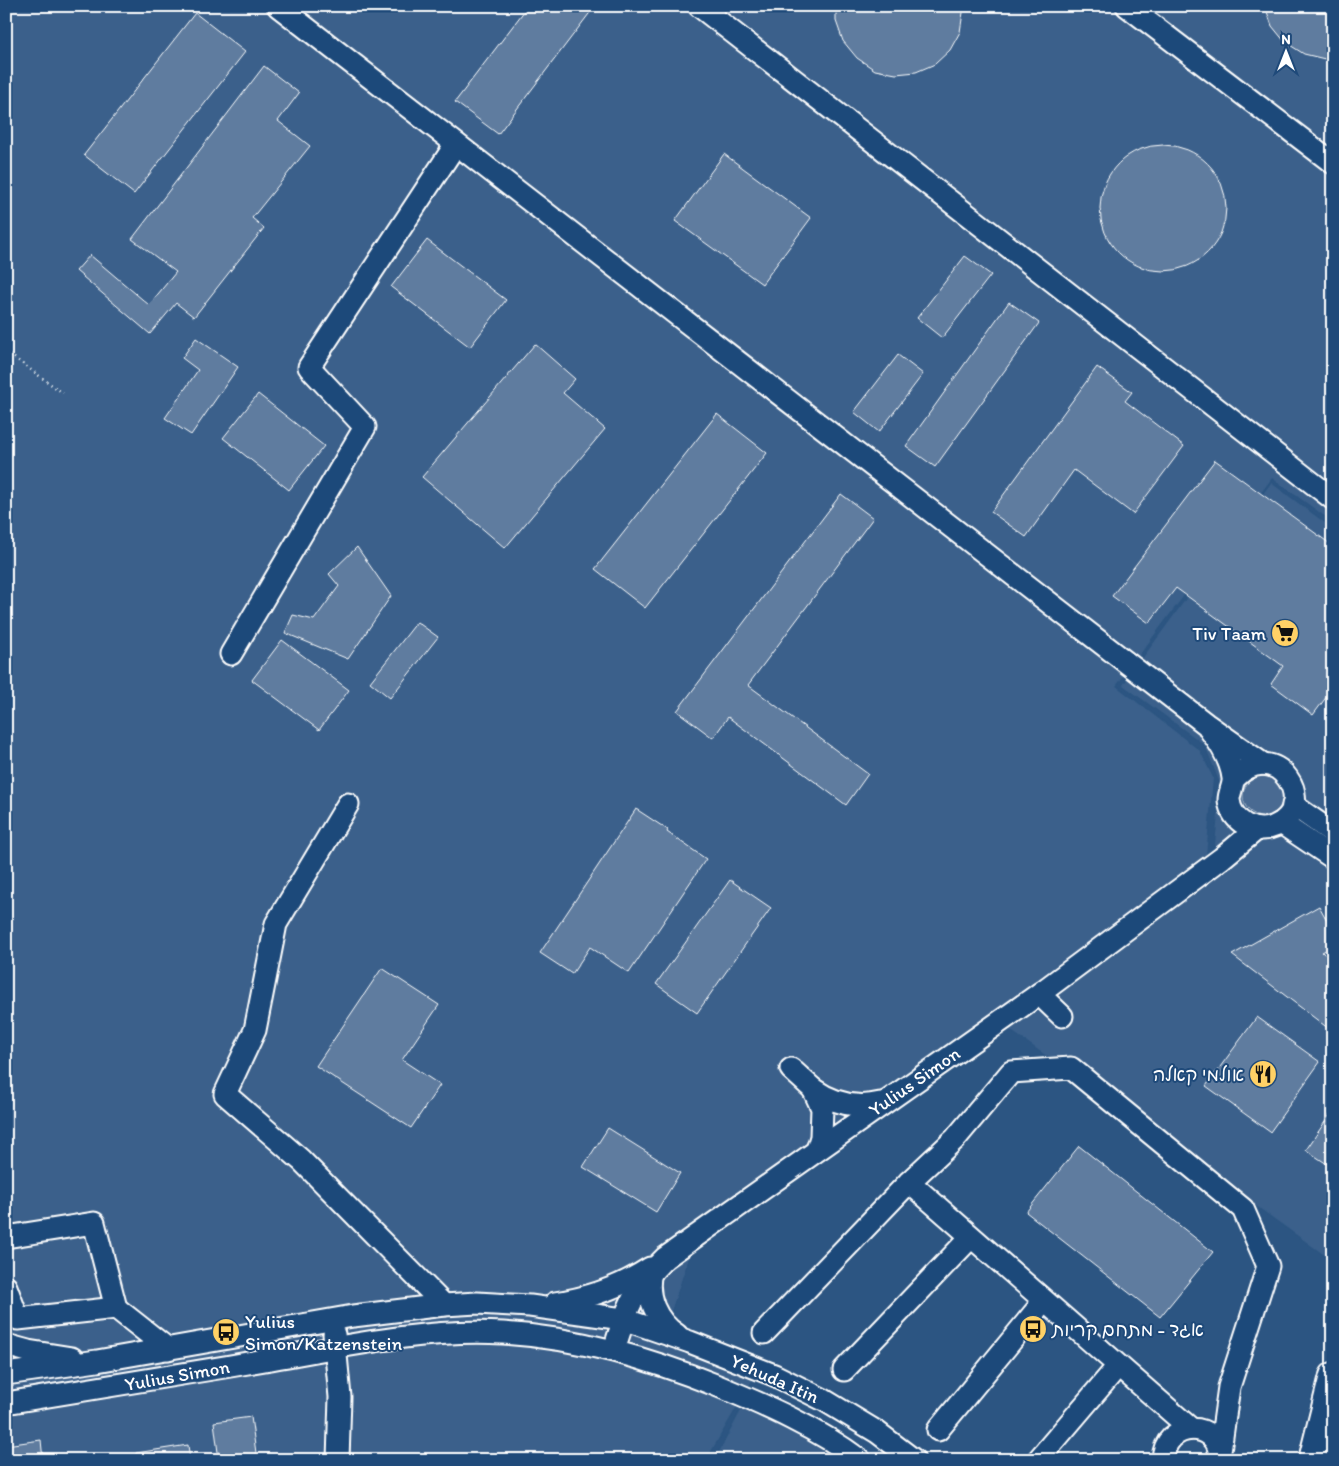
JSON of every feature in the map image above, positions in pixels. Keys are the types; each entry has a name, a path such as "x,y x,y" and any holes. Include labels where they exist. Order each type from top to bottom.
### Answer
{"main road":[{"path":"1312,1460 1333,1376"}],"street":[{"path":"278,6 1206,724 1263,764 1288,769 1293,788 1293,805 1289,815 1281,823 1265,829 1256,829 1239,820 1232,811"},
{"path":"699,6 1333,499"},
{"path":"1127,6 1333,163"},
{"path":"231,654 365,428 309,367 456,144"},
{"path":"1206,724 1223,751 1234,780"},
{"path":"1222,858 1228,848 1230,839 1232,811 1229,801 1230,790 1234,780 1241,771 1248,767 1263,764"},
{"path":"348,804 276,924 255,1030 224,1094 301,1160 444,1305"},
{"path":"1293,805 1333,833"},
{"path":"1281,823 1333,858"},
{"name":"Yulius Simon","path":"6,1403 335,1348 442,1334 503,1333 550,1338 614,1350 623,1319 637,1290 658,1265 817,1150 1039,994 1222,858 1256,829"},
{"path":"1039,994 1062,1016"},
{"path":"764,1333 909,1182 955,1139 1011,1072 1071,1068 1243,1209 1268,1266 1230,1387 1220,1455"},
{"path":"791,1069 813,1089 833,1100 851,1105 872,1106 884,1103"},
{"path":"813,1089 823,1113 821,1136 817,1150"},
{"path":"909,1182 1156,1399 1179,1440"},
{"path":"6,1236 94,1223 116,1308 168,1349"},
{"path":"844,1370 971,1237"},
{"path":"530,1306 583,1298 609,1289 658,1265"},
{"path":"658,1265 650,1289 658,1317 675,1334 690,1342"},
{"path":"6,1287 18,1319 116,1308"},
{"path":"938,1430 1044,1300"},
{"name":"Yulius Simon","path":"6,1374 98,1361 332,1319 444,1305 477,1303 530,1306 623,1319"},
{"path":"332,1319 340,1397 338,1460"},
{"name":"Yehuda Itin","path":"623,1319 690,1342 774,1375 824,1400 877,1432 914,1460"},
{"path":"340,1397 353,1362 364,1349 376,1342"},
{"path":"6,1345 28,1351 98,1361"},
{"name":"Yehuda Itin","path":"614,1350 680,1371 757,1402 803,1425 860,1460"},
{"path":"1038,1460 1118,1366"},
{"path":"1150,1460 1179,1440 1230,1387"},
{"path":"1179,1440 1209,1435 1216,1442 1220,1455"}],"path":[{"path":"6,352 63,394"}],"shaded area":[{"path":"6,6 1333,6 1333,522 1272,478 1116,686 1200,751 1213,778 1206,856 875,1098 790,1176 690,1254 670,1314 677,1323 762,1363 706,1460 6,1460"},
{"path":"1271,483 1333,529 1333,1261 995,1019 1214,854 1221,786 1205,745 1123,685"},
{"path":"1263,776 1277,782 1283,796 1277,810 1263,816 1249,810 1243,796 1249,782"},
{"path":"744,1405 851,1460 715,1460"}],"building":[{"path":"528,6 595,6 498,134 455,102"},
{"path":"836,6 964,6 960,32 950,50 935,64 916,72 896,74 875,70 857,58 843,41 836,21"},
{"path":"1265,6 1333,6 1333,58 1325,59 1304,54 1285,42 1272,26"},
{"path":"195,13 245,52 134,194 84,155"},
{"path":"264,66 299,93 278,121 310,146 252,218 264,228 194,317 176,303 150,334 76,271 90,255 149,305 176,272 132,239"},
{"path":"1163,145 1187,150 1208,163 1221,184 1226,208 1221,232 1208,253 1187,266 1163,271 1139,266 1118,253 1105,232 1100,208 1105,184 1118,163 1139,150"},
{"path":"724,154 811,218 762,284 675,221"},
{"path":"427,240 506,300 470,347 391,287"},
{"path":"965,256 991,275 942,338 917,318"},
{"path":"1009,302 1039,323 935,467 906,446"},
{"path":"196,338 238,367 191,435 165,418 198,370 182,358"},
{"path":"535,344 575,379 563,393 605,429 505,548 422,477"},
{"path":"898,355 923,374 879,432 854,412"},
{"path":"1097,367 1132,392 1125,401 1184,446 1133,514 1074,470 1026,537 991,512"},
{"path":"258,394 324,446 289,490 223,438"},
{"path":"717,414 767,453 645,608 595,569"},
{"name":"Tiv Taam","path":"1215,460 1333,546 1333,688 1313,715 1271,684 1283,666 1176,588 1149,623 1112,596"},
{"path":"841,494 873,518 748,685 868,774 846,805 728,717 713,738 677,711"},
{"path":"357,547 391,596 348,659 285,633 293,615 314,620 339,586 329,574"},
{"path":"417,622 438,637 390,698 370,682"},
{"path":"282,640 349,690 319,730 252,680"},
{"path":"636,809 668,830 667,832 706,859 629,973 590,947 572,974 540,953"},
{"path":"730,880 771,908 697,1013 656,984"},
{"path":"1319,906 1333,931 1333,946 1322,952 1333,961 1333,1032 1232,955"},
{"path":"382,968 439,1005 402,1060 440,1085 411,1128 316,1066"},
{"name":"אולמי קאלה","path":"1257,1017 1320,1062 1270,1132 1206,1086"},
{"path":"1333,1110 1333,1168 1306,1150"},
{"path":"608,1128 680,1173 656,1212 583,1167"},
{"path":"1079,1146 1213,1252 1160,1317 1026,1212"},
{"path":"251,1417 257,1460 219,1460 214,1422"},
{"path":"41,1440 43,1460 6,1460 6,1445"},
{"path":"188,1445 190,1460 136,1460 136,1453"}],"place":[{"name":"Tiv Taam","path":"1285,633"},
{"name":"אולמי קאלה","path":"1263,1074"},
{"name":"אגד - מתחם קריות","path":"1033,1329"},
{"name":"Yulius Simon/Katzenstein","path":"226,1332"}]}
